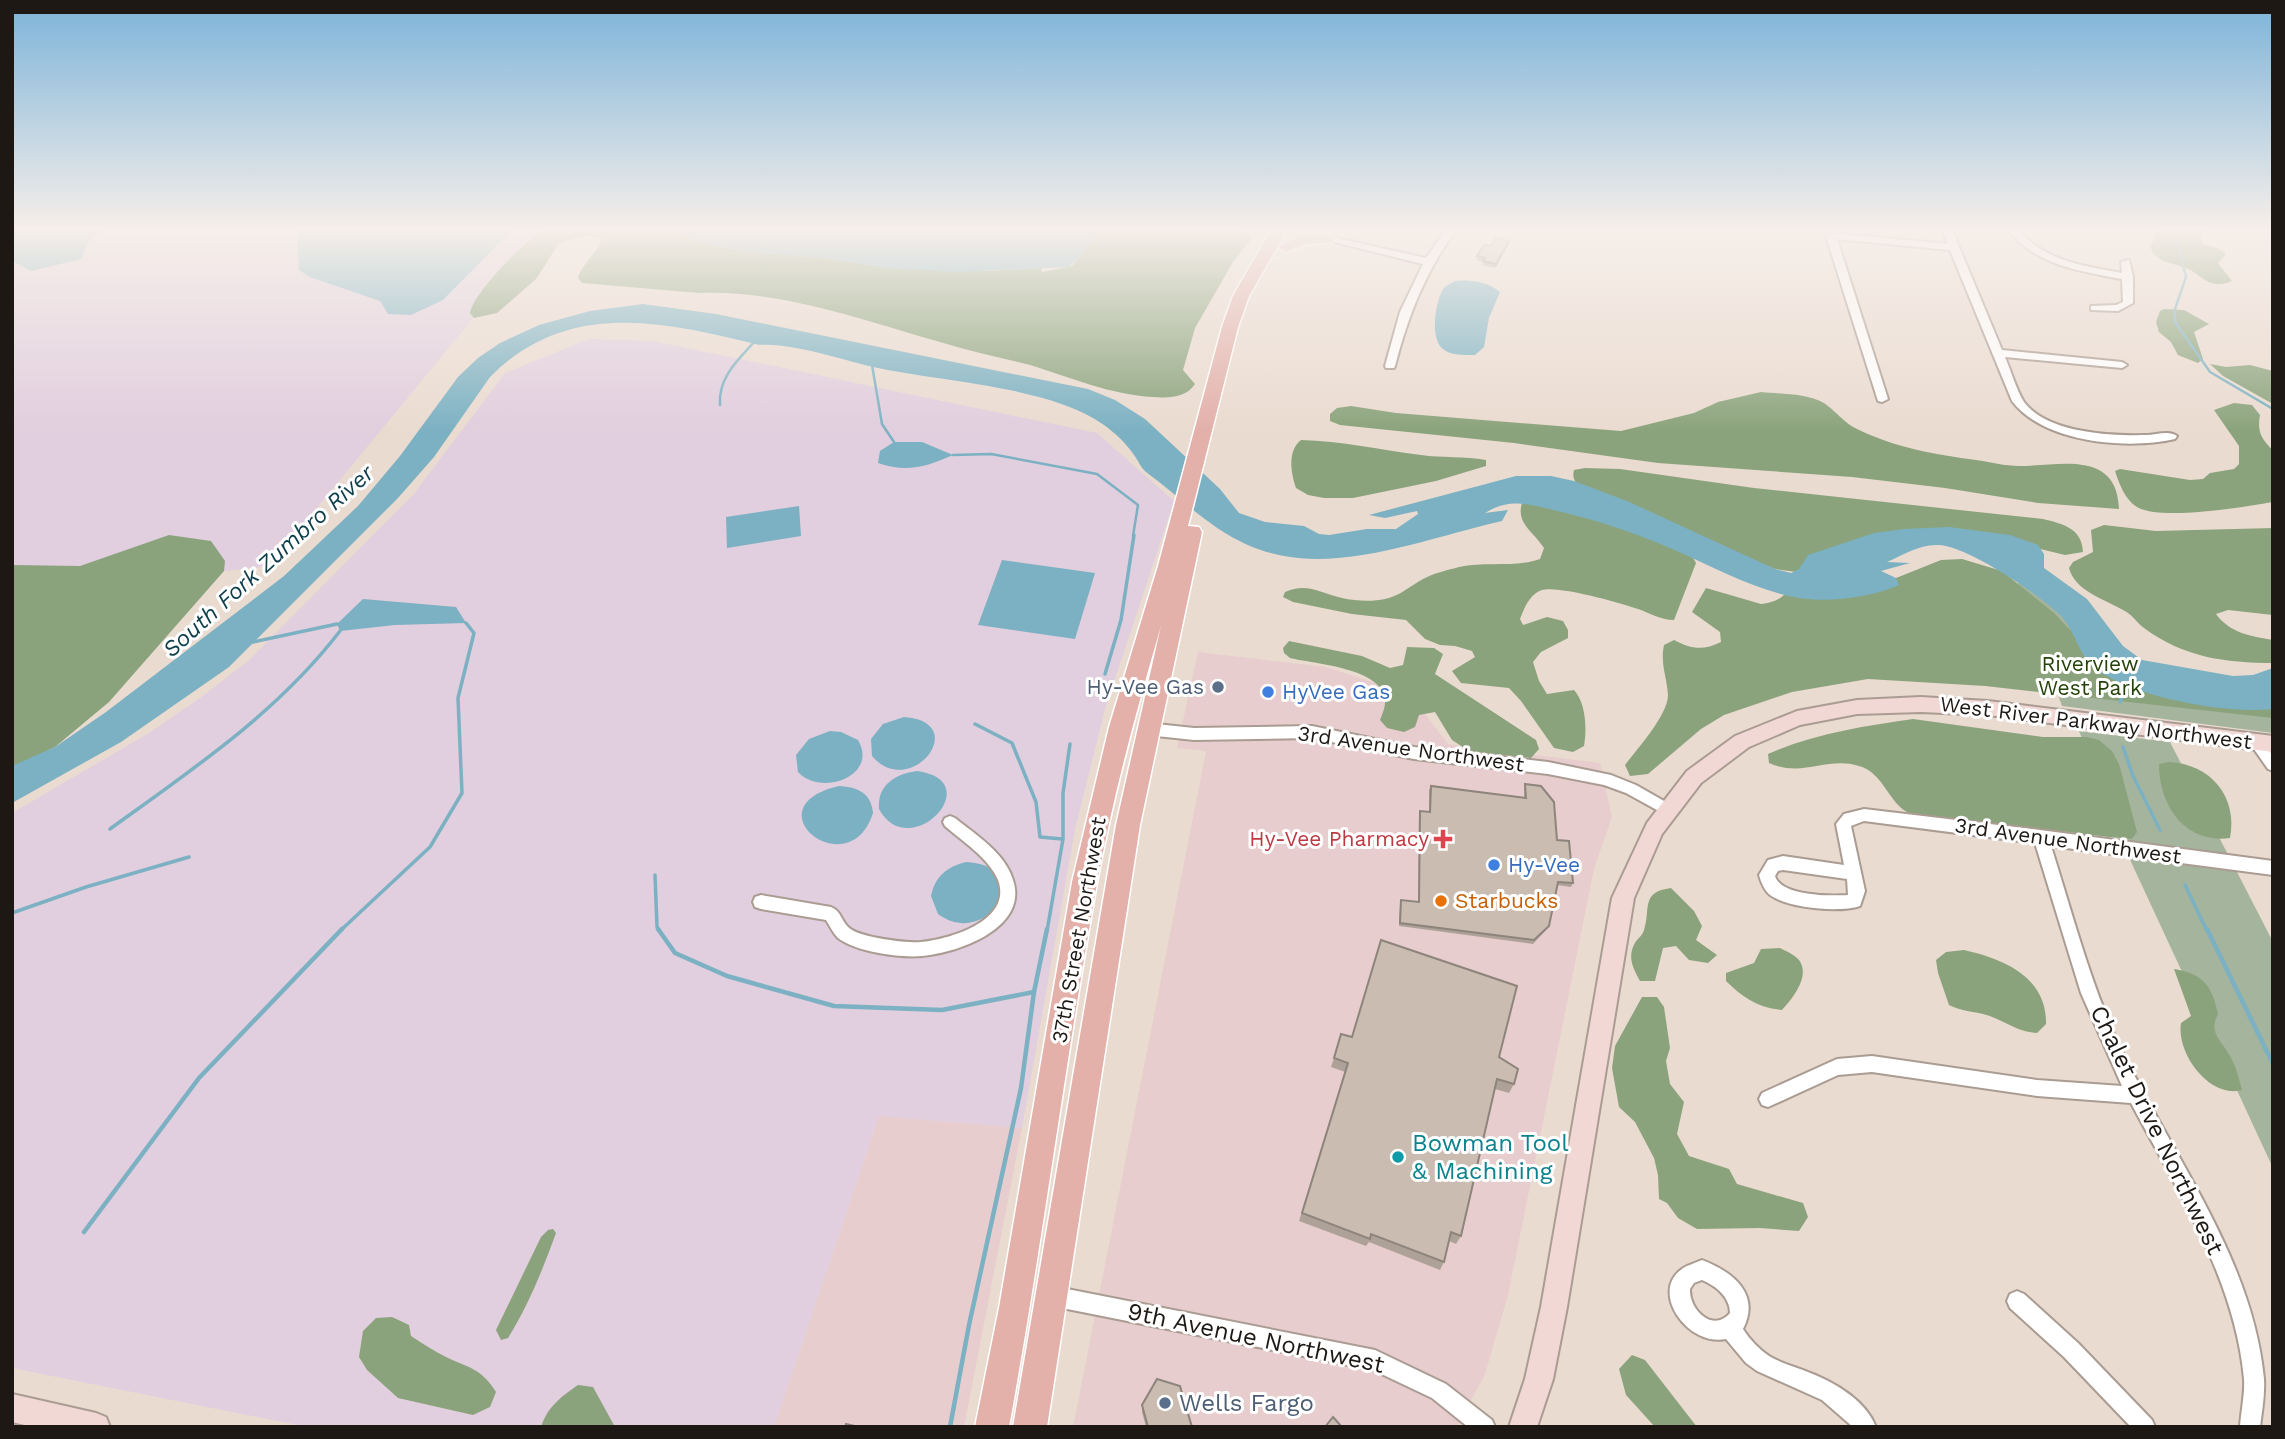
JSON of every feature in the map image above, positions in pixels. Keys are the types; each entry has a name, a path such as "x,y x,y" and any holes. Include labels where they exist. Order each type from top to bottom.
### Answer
{"main road":[{"name":"37th Street Northwest","path":"1030,1427 1117,886 1182,541 1230,327 1241,297"},
{"path":"1205,445 1257,297"},
{"name":"37th Street Northwest","path":"992,1427 1015,1308 1085,882 1121,727 1182,541"},
{"name":"West River Parkway Northwest","path":"1523,1427 1539,1379 1554,1307 1618,921 1632,872 1666,809 1703,768 1745,738 1806,716 1855,707 1920,702 1973,705 2264,743"},
{"path":"1085,882 1117,886"},
{"path":"12,1408 96,1427"}],"street":[{"path":"1390,366 1410,297"},
{"path":"1850,297 1882,399"},
{"path":"1975,297 2021,407 2045,425 2064,431 2138,439 2171,436"},
{"path":"2095,308 2126,305 2130,297"},
{"path":"1998,353 2122,365"},
{"name":"3rd Avenue Northwest","path":"1147,729 1194,734 1312,732 1414,753 1568,771 1606,779 1631,789 1666,809"},
{"path":"2264,743 2273,765"},
{"name":"3rd Avenue Northwest","path":"1853,873 1843,824 1849,818 1864,814 2273,867"},
{"path":"761,902 831,914 845,935 866,942 916,949 937,946 988,929 1003,912 1008,897 1005,878 986,855 950,822"},
{"name":"Chalet Drive Northwest","path":"2040,836 2098,1015 2136,1095 2221,1258 2237,1300 2249,1338 2253,1377 2250,1427"},
{"path":"1777,863 1853,873 1857,897 1848,903 1782,894 1771,886 1767,875 1770,867 1777,863"},
{"path":"1768,1099 1820,1073 1855,1064 1892,1066 2074,1092 2136,1095"},
{"name":"9th Avenue Northwest","path":"1052,1296 1375,1360 1439,1391 1485,1427"},
{"path":"2017,1301 2071,1350 2145,1427"},
{"path":"1730,1328 1756,1360 1773,1371 1829,1393 1866,1427"}],"shaded area":[{"path":"12,297 491,297 269,566 173,577 12,586"},
{"path":"589,339 653,341 1097,433 1174,501 1105,709 1075,829 1022,1128 879,1116 774,1427 308,1427 12,1368 12,813 149,733 248,661 413,495 505,373"},
{"path":"1198,652 1326,667 1410,694 1448,744 1600,763 1612,817 1594,869 1508,1295 1485,1374 1457,1427 1073,1427 1206,751 1177,748"},
{"path":"879,1116 1022,1128 964,1427 774,1427"}],"green space":[{"path":"477,297 515,297 497,313 474,318 470,313"},
{"path":"763,297 1213,297 1195,328 1183,370 1195,384 1182,395 1171,397 1137,396 1106,389 1030,365 794,302"},
{"path":"2184,310 2209,324 2194,332 2203,359 2198,363 2178,355 2171,342 2159,332 2156,322 2160,311"},
{"path":"2210,364 2226,367 2250,365 2273,371 2273,404 2223,376"},
{"path":"1761,392 1809,397 1824,403 1857,429 1885,441 1915,449 2008,465 2068,464 2097,469 2108,477 2116,490 2119,509 2038,503 1852,477 1658,463 1514,443 1340,425 1330,421 1330,414 1337,408 1351,406 1396,413 1621,431 1694,413 1718,402"},
{"path":"2234,403 2252,405 2260,415 2261,434 2273,450 2273,502 2203,512 2164,513 2137,507 2129,500 2115,471 2120,469 2190,480 2203,479 2210,473 2234,469 2239,464 2239,446 2214,410"},
{"path":"1301,440 1429,456 1486,460 1486,466 1436,481 1353,498 1324,498 1308,495 1296,488 1292,456"},
{"path":"1620,469 1754,488 2043,519 2064,525 2075,532 2083,552 2065,555 1969,532 1804,573 1775,569 1588,492 1576,483 1574,478 1574,470"},
{"path":"1527,492 1690,552 1696,563 1674,620 1660,618 1604,599 1561,590 1542,590 1528,602 1520,619 1523,625 1547,617 1563,621 1568,630 1568,638 1541,652 1533,662 1539,681 1547,694 1574,690 1578,695 1585,724 1584,746 1573,752 1554,748 1509,688 1461,683 1452,671 1475,657 1472,651 1440,645 1425,639 1406,620 1352,614 1293,602 1283,597 1285,592 1293,589 1307,588 1347,599 1380,600 1395,596 1432,575 1459,567 1521,563 1540,559 1544,548 1521,517 1522,502"},
{"path":"2104,525 2156,531 2273,528 2273,615 2228,610 2216,614 2234,630 2273,640 2273,663 2221,660 2174,646 2144,628 2126,612 2077,583 2069,568 2073,562 2093,552 2091,530"},
{"path":"169,535 211,541 225,561 224,571 109,702 55,747 12,768 12,565 80,566"},
{"name":"Riverview West Park","path":"2008,555 2127,663 2273,689 2273,733 2062,706"},
{"path":"1962,559 2002,571 2054,613 2098,659 2273,700 2273,718 1985,686 1868,679 1792,692 1724,715 1701,729 1648,774 1630,776 1625,765 1651,732 1667,703 1664,645 1674,640 1703,648 1721,642 1720,632 1692,612 1706,588 1761,604 1776,600 1788,591 1893,583 1896,578 1941,560"},
{"path":"1289,641 1362,656 1390,668 1403,665 1407,647 1434,648 1443,654 1435,674 1536,740 1539,749 1531,758 1469,751 1452,740 1435,712 1419,715 1415,727 1404,732 1387,728 1380,720 1385,705 1382,691 1374,682 1347,670 1290,658 1283,648"},
{"path":"1913,719 2043,737 2087,737 2099,740 2112,751 2119,764 2137,832 2132,839 1909,813 1896,802 1874,775 1859,766 1836,763 1793,768 1769,763 1768,754 1803,741 1857,728"},
{"path":"2079,731 2170,742 2273,942 2273,1168 2132,864"},
{"path":"2169,762 2197,769 2218,785 2230,809 2230,838 2200,835 2178,819 2164,794 2160,779 2159,764"},
{"path":"1671,888 1694,911 1702,926 1696,940 1717,955 1708,963 1689,960 1676,946 1663,948 1655,981 1640,981 1631,953 1643,932 1651,898 1661,890"},
{"path":"1780,948 1799,960 1803,973 1799,987 1782,1010 1751,1001 1726,981 1726,973 1754,963 1761,949"},
{"path":"1964,950 2008,965 2031,982 2044,1008 2046,1024 2037,1033 1949,1005 1936,960 1946,952"},
{"path":"2174,969 2200,978 2213,996 2218,1014 2215,1031 2232,1060 2242,1090 2218,1088 2207,1081 2189,1060 2181,1035 2181,1023 2191,1016"},
{"path":"1642,997 1657,997 1664,1007 1670,1048 1666,1061 1670,1084 1684,1102 1677,1134 1689,1156 1729,1169 1737,1184 1803,1203 1808,1217 1799,1231 1760,1228 1697,1229 1678,1218 1667,1203 1659,1199 1654,1158 1635,1122 1619,1107 1612,1068 1615,1046"},
{"path":"553,1229 556,1233 529,1300 508,1338 501,1340 496,1330 541,1237"},
{"path":"392,1317 409,1325 411,1336 485,1378 496,1392 490,1407 473,1415 398,1398 367,1370 359,1357 363,1331 376,1318"},
{"path":"1632,1355 1645,1360 1697,1427 1655,1427 1626,1395 1619,1369"},
{"path":"578,1385 593,1387 615,1427 541,1427 551,1408"}],"water":[{"path":"369,297 446,297 411,315 388,314 380,301"},
{"path":"1440,297 1498,297 1489,318 1484,347 1475,355 1458,355 1443,349 1436,338 1436,312"},
{"path":"643,304 716,314 1088,389 1115,400 1145,419 1220,489 1239,513 1265,522 1304,526 1319,534 1396,529 1418,514 1417,511 1385,518 1369,515 1516,476 1551,476 1574,481 1627,501 1775,569 1791,573 1799,569 1808,555 1874,533 1949,527 2010,535 2038,545 2044,554 2044,568 2087,599 2123,646 2142,660 2233,676 2253,675 2273,668 2273,709 2231,709 2182,702 2114,680 2091,665 2067,623 2052,608 2003,573 1951,547 1925,546 1887,562 1910,563 1881,571 1896,578 1899,585 1864,596 1824,600 1799,598 1768,590 1622,529 1524,504 1505,505 1485,513 1508,510 1502,521 1393,549 1337,558 1284,556 1263,551 1226,534 1146,472 1127,446 1108,428 1081,412 1053,401 991,386 869,366 799,348 760,345 654,324 619,323 585,326 552,335 520,352 490,377 434,457 398,498 229,667 121,742 12,803 12,766 55,747 106,712 284,576 358,506 400,456 458,377 478,358 500,343 539,325 590,311"},
{"path":"894,442 922,442 953,455 934,463 907,468 878,463 880,451"},
{"path":"799,506 801,536 727,548 726,517"},
{"path":"1002,560 1095,573 1075,639 978,625"},
{"path":"363,599 456,607 466,623 395,625 340,631 337,624"},
{"path":"904,717 924,722 933,732 934,743 928,755 917,765 903,770 887,767 872,756 871,739 883,724"},
{"path":"830,731 841,732 858,740 862,753 861,764 854,773 844,779 820,783 798,772 796,755 809,739"},
{"path":"917,771 938,778 946,789 945,802 937,815 923,824 908,828 892,824 879,809 881,793 895,778"},
{"path":"839,786 862,792 870,800 873,813 861,834 845,843 828,843 813,836 803,824 803,810 813,796"},
{"path":"966,862 985,865 991,869 998,879 1000,894 999,904 993,911 978,920 963,923 938,914 931,896 935,883 943,873"}],"building":[{"name":"Hy-Vee","path":"1525,784 1541,786 1554,802 1557,840 1569,841 1573,883 1558,882 1549,926 1534,940 1400,923 1401,900 1419,902 1420,811 1430,812 1431,786 1526,798"},
{"name":"Bowman Tool & Machining","path":"1381,940 1517,986 1499,1057 1518,1069 1514,1084 1497,1079 1461,1236 1451,1232 1444,1262 1371,1234 1370,1239 1302,1213 1348,1063 1334,1058 1341,1034 1352,1037"},
{"name":"Wells Fargo","path":"1157,1379 1180,1386 1192,1427 1148,1427 1142,1405"},
{"path":"1333,1417 1342,1427 1325,1427"}],"waterway":[{"path":"2179,297 2175,309 2175,322 2210,372 2273,409"},
{"path":"720,405 726,377 756,340"},
{"path":"872,365 882,424 894,442"},
{"path":"953,455 991,454 1097,474 1138,505 1133,536"},
{"path":"1105,674 1121,620 1134,535"},
{"path":"341,930 430,847 462,793 458,698 474,633 466,623"},
{"path":"253,642 337,624"},
{"path":"110,829 203,762 261,714 315,661 340,631"},
{"path":"2120,702 2125,690 2132,683"},
{"path":"975,724 1012,743 1036,802 1040,837 1062,839"},
{"path":"1047,931 1063,839 1063,793 1070,744"},
{"path":"2123,747 2133,776 2160,830"},
{"path":"12,913 86,887 189,857"},
{"path":"655,875 657,927 660,931"},
{"path":"2185,885 2207,931"},
{"path":"658,929 675,953 727,976 834,1006 942,1010 1034,992"},
{"path":"1034,992 1047,929"},
{"path":"2207,929 2273,1064"},
{"path":"84,1232 199,1078 341,930"},
{"path":"950,1427 969,1325 1021,1088 1034,992"}],"place":[{"name":"Hy-Vee Gas","path":"1218,687"},
{"name":"HyVee Gas","path":"1268,692"},
{"name":"Hy-Vee Pharmacy","path":"1443,839"},
{"name":"Hy-Vee","path":"1494,865"},
{"name":"Starbucks","path":"1441,901"},
{"name":"Bowman Tool & Machining","path":"1398,1157"},
{"name":"Wells Fargo","path":"1165,1403"}],"water label":[{"name":"South Fork Zumbro River","path":"268,561"}]}
